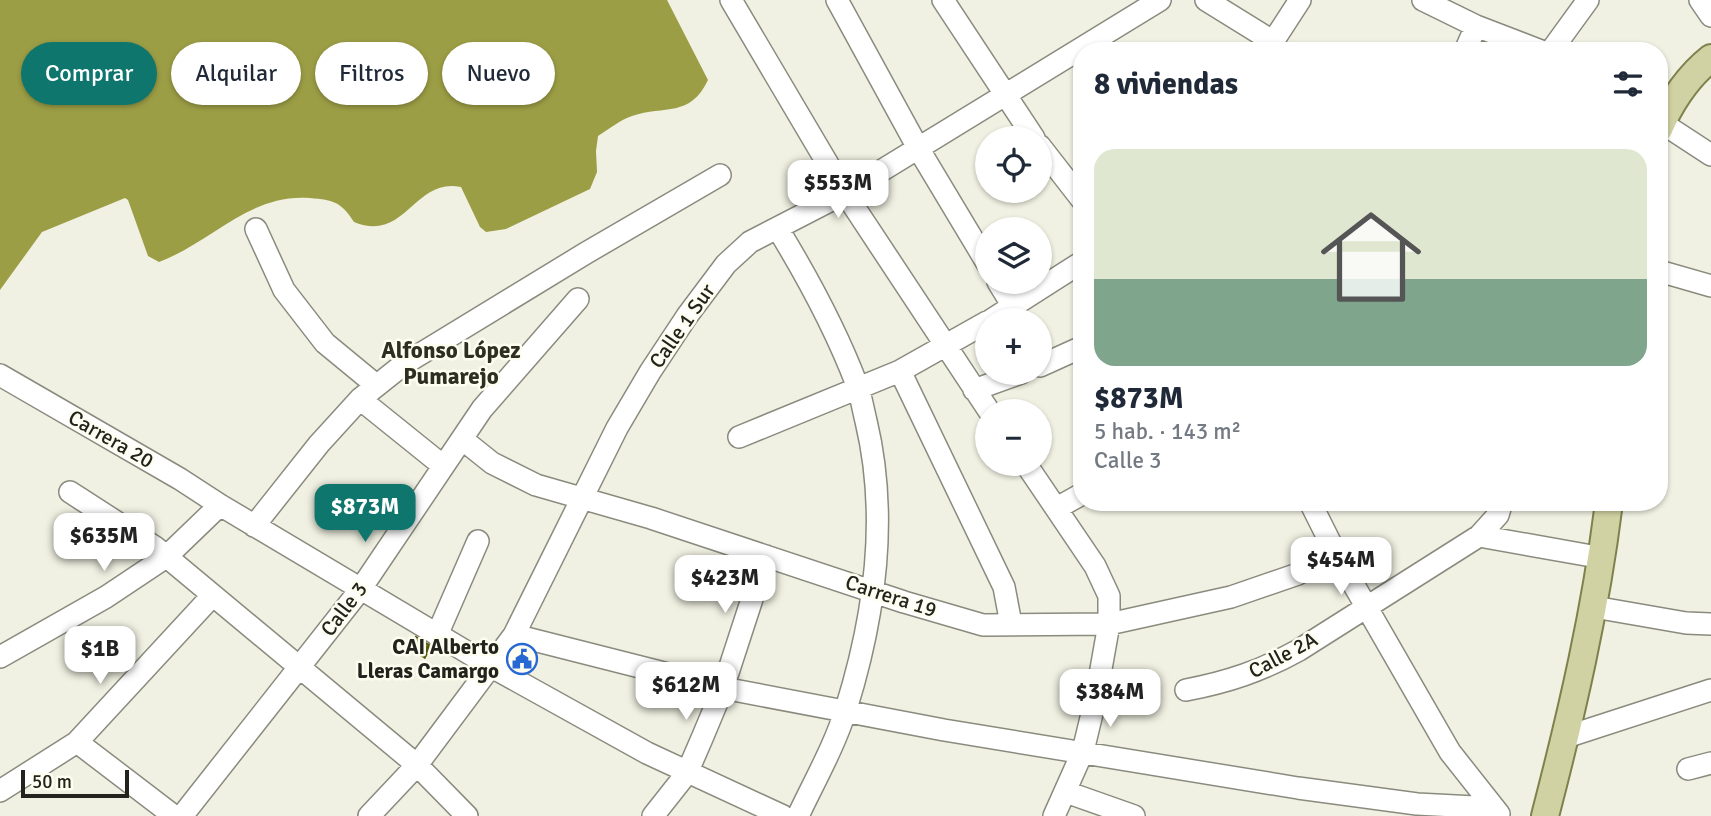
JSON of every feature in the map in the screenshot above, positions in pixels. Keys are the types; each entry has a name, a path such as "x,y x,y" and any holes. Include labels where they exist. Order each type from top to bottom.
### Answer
{"main road":[{"path":"1668,94 1711,58"},
{"path":"1545,816 1566,737 1594,607 1608,511"}],"street":[{"path":"731,0 845,193 980,399"},
{"path":"837,0 918,148 975,243"},
{"path":"943,0 1026,126"},
{"name":"Calle 1 Sur","path":"1091,42 1160,0"},
{"path":"1206,0 1269,39 1276,37 1300,0"},
{"path":"1423,0 1476,26 1518,42"},
{"path":"1558,42 1588,0"},
{"path":"1699,0 1711,16"},
{"path":"1469,42 1476,26"},
{"name":"Calle 1 Sur","path":"369,816 417,765 514,635 617,428 687,316 726,264 750,242 845,193 1073,53"},
{"path":"1668,131 1711,155"},
{"path":"1052,161 1073,188"},
{"path":"254,526 319,444 360,400 404,364 720,175"},
{"path":"257,229 284,290 325,343 376,386"},
{"path":"778,229 805,272 858,387 873,448 877,496 878,544 873,590 861,650 845,712 798,816"},
{"path":"1005,294 1014,308 1073,268"},
{"path":"1668,274 1711,286"},
{"name":"Calle 3","path":"182,816 360,590 482,409 578,299"},
{"path":"739,437 900,371 975,328"},
{"path":"1052,361 1073,351"},
{"path":"900,371 1004,587 1011,624"},
{"name":"Carrera 20","path":"0,375 157,465 360,590 492,667 647,753 783,816"},
{"path":"974,390 988,385"},
{"path":"360,400 442,465"},
{"name":"Carrera 19","path":"462,439 492,463 536,485 582,497 983,625 1109,624 1231,597 1298,574 1335,554"},
{"path":"1034,476 1095,566 1108,596 1109,624 1083,751 1054,816"},
{"path":"70,492 166,557 300,666 417,765 467,816"},
{"path":"1057,508 1073,499"},
{"path":"2,651 106,597 166,557 220,505"},
{"path":"1314,511 1335,554 1450,752 1497,812"},
{"name":"Calle 2A","path":"1186,690 1230,682 1274,664 1479,536 1499,511"},
{"path":"1479,536 1602,558"},
{"path":"437,635 478,541"},
{"path":"653,816 687,773 723,688 766,556"},
{"path":"0,791 77,742 212,596"},
{"path":"1594,607 1686,624 1711,624"},
{"path":"514,635 723,688 944,730 1298,788 1497,812"},
{"path":"1566,737 1711,690"},
{"path":"77,742 174,816"},
{"path":"1688,769 1711,763"},
{"path":"1066,792 1134,816"}],"shaded area":[{"path":"0,0 667,0 708,80 701,92 685,105 632,116 598,136 597,172 590,189 506,229 486,232 480,227 461,187 445,186 432,191 398,218 386,224 372,226 354,222 341,206 331,201 288,198 250,211 159,262 148,256 125,198 42,232 0,290"}],"building":[{"path":"416,637 429,645 422,655 410,648"},
{"name":"CAI Alberto Lleras Camargo","path":"517,647 530,654 523,665 510,656"}],"place":[{"name":"CAI Alberto Lleras Camargo","path":"522,659"}],"district":[{"name":"Alfonso López Pumarejo","path":"451,363"}]}
